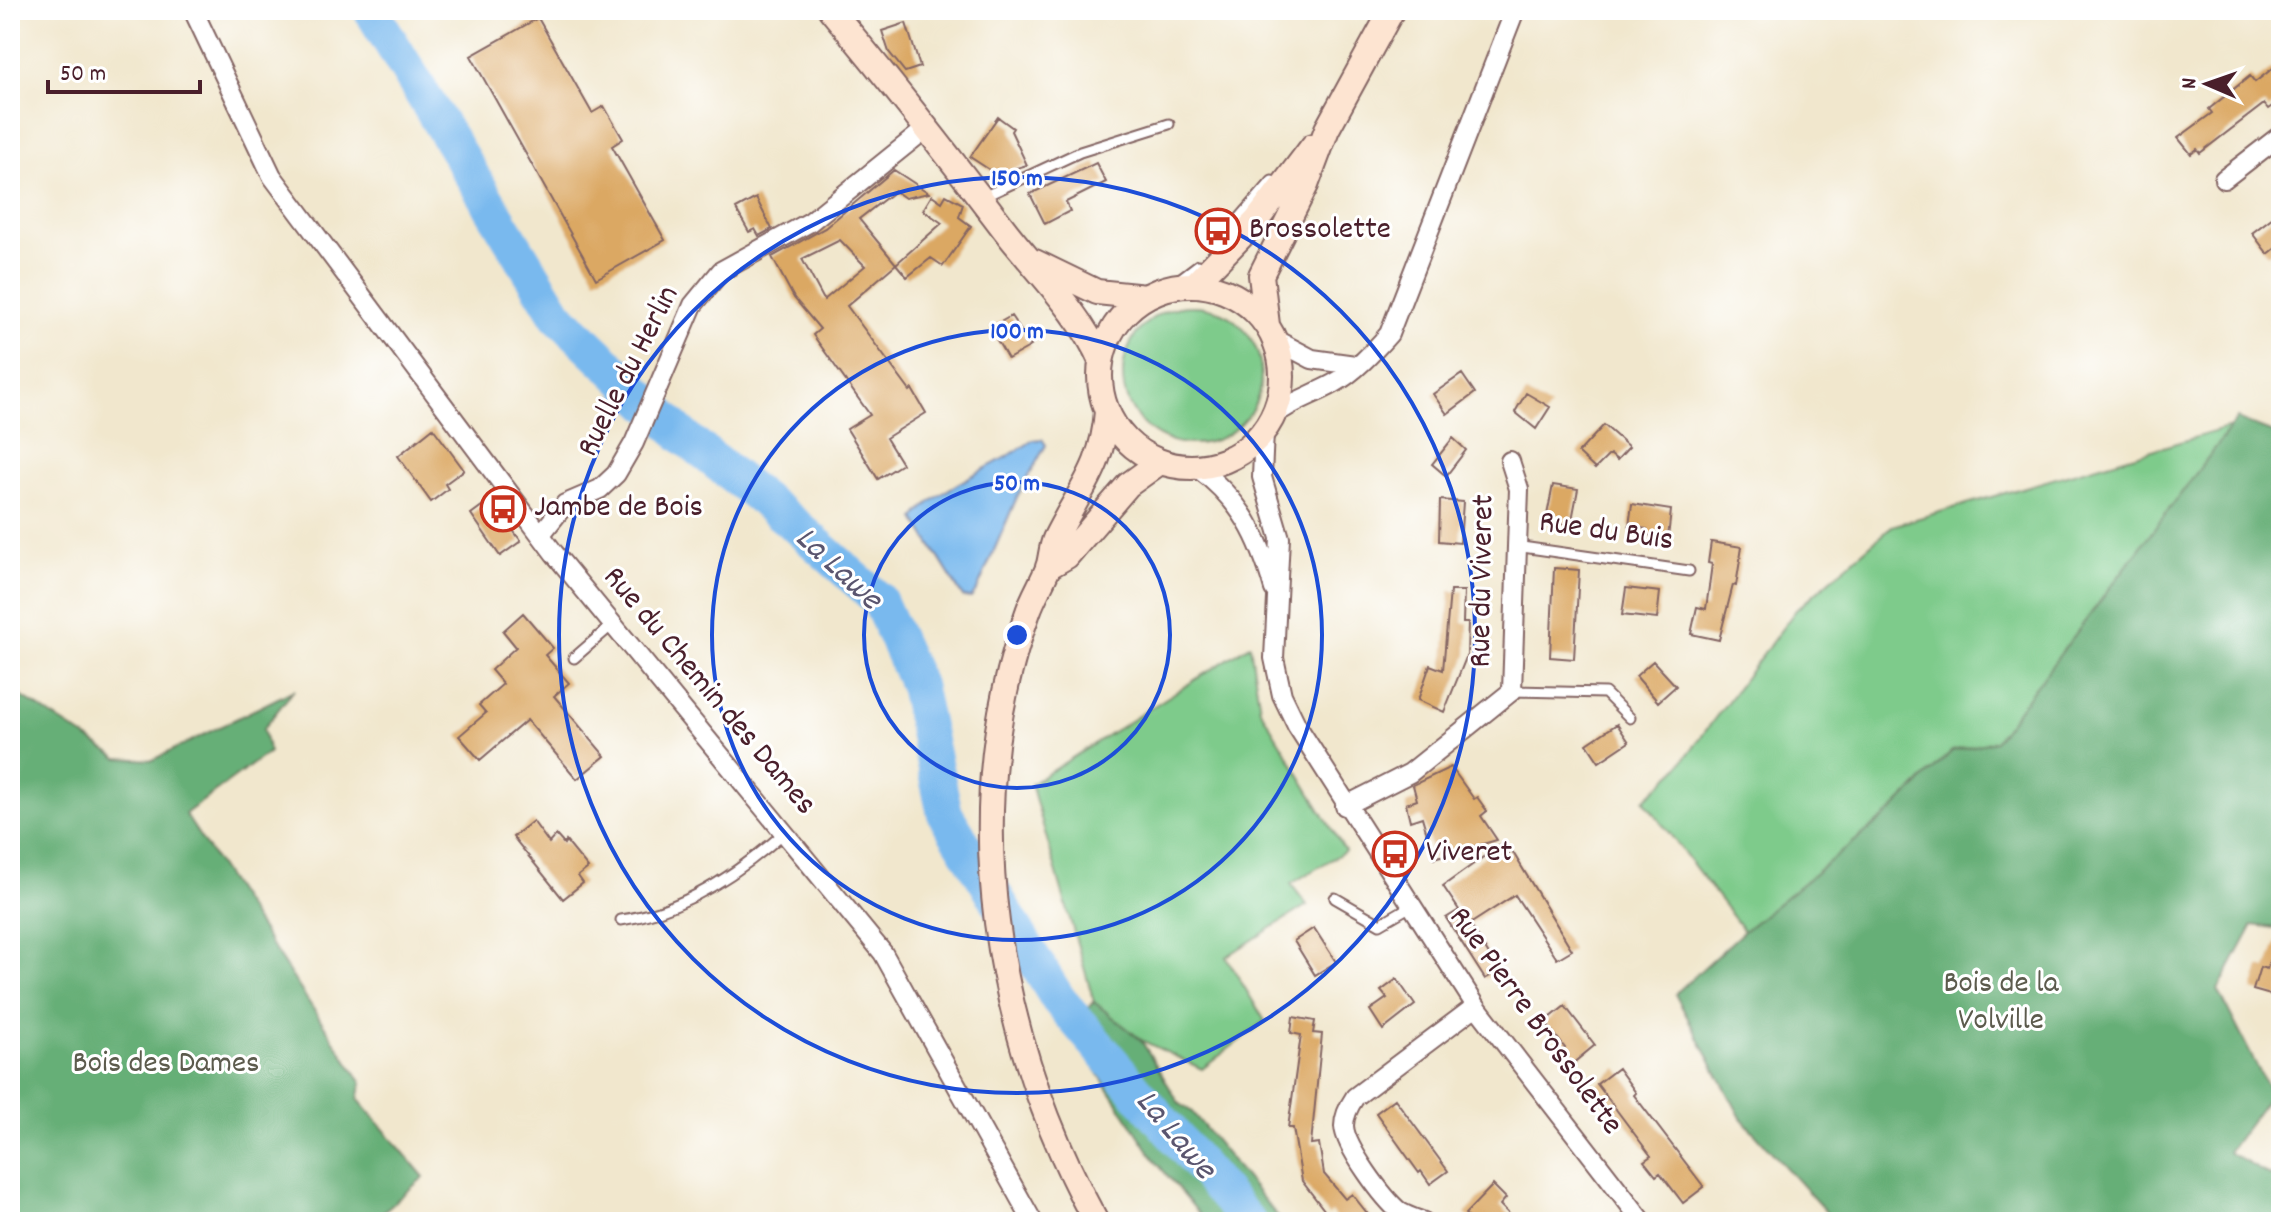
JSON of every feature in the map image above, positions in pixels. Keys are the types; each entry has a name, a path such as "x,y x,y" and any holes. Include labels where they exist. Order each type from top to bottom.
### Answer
{"main road":[{"path":"831,10 1033,261 1049,287 1089,334 1101,361"},
{"path":"1271,333 1236,297 1194,285 1169,287 1146,297 1133,306 1112,330 1101,361 1100,386 1107,411 1128,442 1166,463 1196,467 1212,465 1241,452 1268,423 1282,378 1261,275 1306,185 1327,129 1392,10"},
{"path":"1194,285 1257,220 1327,129"},
{"path":"1033,261 1097,292 1146,297"},
{"path":"1096,1222 1072,1178 1015,1017 995,918 989,827 992,758 1009,677 1029,610 1048,567 1054,541 1099,460 1107,411"},
{"path":"1048,567 1067,556 1128,485 1166,463"}],"street":[{"name":"Rue du Chemin des Dames","path":"193,10 272,176 612,625 883,953 1033,1222"},
{"path":"1268,423 1289,403 1336,383 1371,355 1389,334 1515,10"},
{"name":"Ruelle du Herlin","path":"542,533 565,504 600,489 616,474 693,305 721,271 810,222 928,127"},
{"path":"2224,179 2281,135"},
{"path":"1271,333 1312,359 1355,365"},
{"name":"Rue Pierre Brossolette","path":"1268,423 1262,477 1280,538 1274,658 1282,695 1345,806 1476,1006 1643,1222"},
{"name":"Rue du Viveret","path":"1345,806 1410,773 1512,691 1519,489 1510,461"},
{"name":"Rue Pierre Brossolette","path":"1196,467 1229,493 1249,519 1262,547 1276,596"},
{"path":"1424,1222 1403,1214 1389,1202 1348,1143 1344,1126 1347,1109 1355,1097 1476,1006"}],"lane":[{"path":"981,198 1080,152 1169,124"},
{"path":"1169,287 1205,258 1289,161 1327,129"},
{"path":"1029,610 1134,491 1166,463"},
{"name":"Rue du Buis","path":"1515,546 1689,571"},
{"path":"574,658 612,625"},
{"path":"1512,691 1605,693 1630,718"},
{"path":"621,920 646,917 686,901 753,859 785,832"},
{"path":"1335,898 1380,924 1411,906"}],"green space":[{"path":"1192,306 1218,312 1241,326 1255,349 1261,375 1255,401 1241,424 1218,438 1192,444 1166,438 1143,424 1129,401 1123,375 1129,349 1143,326 1166,312"},
{"name":"Bois de la Volville","path":"2237,419 2281,436 2281,929 2253,925 2218,990 2271,1094 2228,1152 2281,1182 2281,1222 1835,1222 1741,1118 1675,994 1744,931 1892,811 1952,751 1995,741"},
{"path":"2231,427 1995,742 1952,751 1892,811 1744,931 1644,800 1677,769 1796,610 1892,526"},
{"path":"1250,645 1260,709 1345,851 1291,884 1307,905 1226,957 1265,1021 1202,1069 1141,1040 1094,1002 1031,784"},
{"name":"Bois des Dames","path":"10,689 118,758 153,760 294,690 263,729 269,752 185,814 362,1083 358,1099 424,1177 371,1222 10,1222"},
{"path":"1094,1002 1141,1040 1179,1103 1192,1112 1282,1222 1206,1222 1156,1162 1069,1028"}],"water":[{"path":"1042,439 1046,445 1017,497 977,590 971,598 963,597 915,519 935,498 1033,440"}],"building":[{"path":"538,18 592,113 604,106 623,139 612,146 665,240 596,279 471,56"},
{"path":"906,23 920,67 905,72 889,52 882,31"},
{"path":"2281,62 2281,100 2268,109 2264,104 2200,153 2197,149 2191,154 2178,138 2212,113 2209,109 2250,76 2255,82"},
{"path":"998,117 1013,128 1011,131 1027,165 996,174 970,157"},
{"path":"1096,163 1106,182 1066,202 1070,211 1045,224 1030,194"},
{"path":"894,170 929,193 905,198 895,191 859,219 896,264 847,306 910,391 912,389 926,413 886,438 902,464 878,479 847,429 870,415 813,335 820,329 794,298 772,257 825,228","holes":["840,240 865,266 824,300 802,259"]},
{"path":"932,195 942,202 946,195 963,204 959,217 971,226 943,266 931,258 907,277 896,264 942,223 923,210"},
{"path":"756,198 772,229 759,236 755,229 749,232 736,209"},
{"path":"2281,211 2281,244 2268,254 2252,233"},
{"path":"1011,316 1031,346 1008,359 990,328"},
{"path":"1462,374 1475,393 1447,414 1433,394"},
{"path":"1526,393 1550,407 1536,429 1515,412"},
{"path":"1604,425 1629,447 1617,460 1610,454 1595,469 1578,453"},
{"path":"433,428 464,470 445,484 448,489 431,502 398,456"},
{"path":"1453,438 1466,450 1446,476 1432,464"},
{"path":"1553,485 1578,489 1571,525 1546,520"},
{"path":"490,500 521,541 500,556 471,514"},
{"path":"1440,500 1463,502 1460,543 1439,541"},
{"path":"1632,504 1671,510 1668,538 1647,535 1647,529 1629,526"},
{"path":"1711,542 1742,547 1736,586 1733,585 1719,640 1691,634 1697,607 1706,609 1712,564 1708,563"},
{"path":"1554,568 1579,570 1574,659 1550,657"},
{"path":"1626,588 1660,592 1657,619 1622,615"},
{"path":"1450,591 1464,591 1463,623 1468,623 1467,655 1444,712 1418,700 1430,665 1443,670"},
{"path":"523,613 553,648 545,655 569,683 554,696 605,756 577,779 527,720 480,760 459,736 486,713 479,705 503,684 491,670 516,647 503,631"},
{"path":"1653,661 1676,686 1658,702 1636,676"},
{"path":"1617,724 1629,742 1599,762 1587,744"},
{"path":"1451,767 1474,799 1477,797 1487,811 1481,816 1497,840 1434,858 1422,817 1410,821 1406,804 1417,800 1413,785"},
{"path":"533,821 549,843 556,835 564,844 566,841 588,868 578,876 583,883 563,899 513,837"},
{"path":"1500,845 1506,855 1512,851 1572,950 1557,959 1515,895 1470,924 1499,971 1485,979 1446,918 1459,910 1443,886"},
{"path":"1314,928 1336,962 1315,975 1294,941"},
{"path":"2279,935 2281,998 2253,990 2260,967 2267,969"},
{"path":"1397,979 1415,1005 1383,1030 1370,1010 1387,998 1381,991"},
{"path":"1565,1006 1595,1045 1572,1064 1561,1051 1565,1048 1545,1022"},
{"path":"1293,1017 1315,1021 1313,1033 1322,1034 1311,1144 1319,1143 1324,1174 1345,1199 1352,1194 1374,1222 1339,1222 1331,1212 1328,1215 1302,1181 1293,1128 1288,1128 1301,1035 1291,1033"},
{"path":"1618,1068 1636,1093 1634,1095 1704,1187 1683,1203 1660,1173 1656,1176 1644,1161 1651,1156 1597,1084"},
{"path":"1395,1099 1448,1171 1430,1184 1376,1113"},
{"path":"1493,1185 1506,1198 1500,1205 1517,1222 1473,1222 1465,1214"}],"waterway":[{"name":"La Lawe","path":"371,10 557,315 683,436 795,525 879,600 917,685 945,814 1058,999 1248,1222"}],"place":[{"name":"Brossolette","path":"1218,231"},
{"name":"Jambe de Bois","path":"503,509"},
{"name":"Viveret","path":"1395,854"}]}
